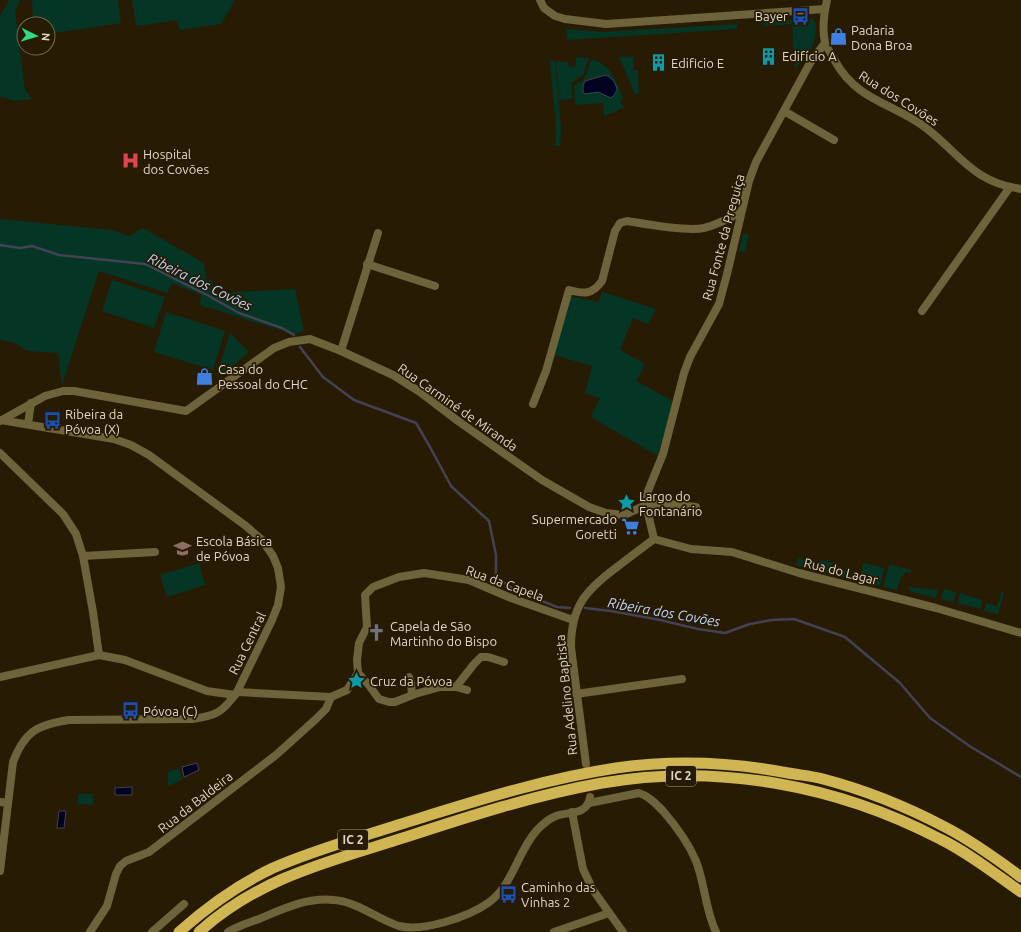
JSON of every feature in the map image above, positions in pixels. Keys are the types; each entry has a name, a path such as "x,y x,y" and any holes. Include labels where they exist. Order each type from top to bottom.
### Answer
{"highway":[{"name":"IC 2","path":"180,932 198,914 241,886 272,868 318,850 443,811 543,783 617,768 657,764 723,764 751,767 822,779 870,793 947,828 986,852 1021,877"},
{"name":"IC 2","path":"200,932 235,904 260,889 302,871 469,816 547,794 602,783 658,777 725,777 777,783 820,792 865,806 906,822 942,840 979,862 1021,892"}],"street":[{"path":"540,0 544,8 555,16 565,19 606,24 825,9"},
{"name":"Rua dos Covões","path":"827,0 824,29 825,43 839,68 856,88 923,126 938,137 975,172 998,184 1021,189"},
{"name":"Rua Fonte da Preguiça","path":"654,539 646,505 648,491 663,454 684,373 690,357 718,304 727,274 749,181 756,162 810,63 825,43"},
{"path":"784,112 834,140"},
{"path":"922,311 1010,187"},
{"path":"533,404 546,371 569,290 583,294 591,292 597,288 602,281 615,232 620,223 627,221 681,228 702,228 716,224 741,212"},
{"path":"341,351 367,264 378,233"},
{"path":"367,264 435,286"},
{"name":"Rua Carminé de Miranda","path":"0,420 32,403 54,393 63,391 74,391 186,410 274,348 290,342 310,339 341,351 393,375 414,388 542,480 589,507 606,513 624,515 646,505"},
{"path":"28,424 32,403"},
{"name":"Rua Central","path":"0,420 114,439 131,445 160,463 246,526 262,540 273,556 278,568 281,587 278,605 272,620 236,694 229,704 221,711 212,716 192,719 69,720 52,722 29,734 19,746 12,762 4,802 0,871"},
{"path":"0,453 63,514 76,534 83,556 93,612 98,655"},
{"path":"646,505 662,504 696,507"},
{"name":"Rua Adelino Baptista","path":"586,764 571,647 573,620 588,591 597,582 654,539"},
{"name":"Rua do Lagar","path":"654,539 691,549 732,552 799,573 936,608 1021,633"},
{"path":"83,556 155,552"},
{"name":"Rua da Capela","path":"358,674 357,660 359,643 367,627 365,595 373,587 399,577 424,573 469,580 511,598 573,620"},
{"path":"0,677 98,655 125,660 207,691 236,694 331,698 366,682"},
{"path":"456,687 481,657 504,662"},
{"path":"347,690 358,674 366,682 375,696 383,701 395,702 412,695 440,687 456,687 467,690"},
{"path":"409,677 412,695"},
{"path":"576,694 682,679"},
{"name":"Rua da Baldeira","path":"90,932 108,906 116,874 120,866 126,861 149,852 276,755 326,709 331,698"},
{"path":"228,932 288,906 321,899 336,900 350,904 410,930 465,916 489,902 503,889 535,832 550,819 558,815 583,809 589,800 639,793 645,794 657,805 678,830 691,851 696,861 706,906 716,932"},
{"path":"572,812 583,869 593,890 623,932"},
{"path":"152,932 184,904"},
{"path":"554,932 609,913"}],"green space":[{"path":"9,0 20,0 15,12 16,56 21,56 25,90 32,99 14,101 4,97 2,98 0,96 0,16"},
{"path":"32,0 118,0 121,23 56,33 56,16 33,16"},
{"path":"132,0 235,0 221,24 179,30 177,20 139,26 136,25"},
{"path":"813,19 816,25 815,38 805,59 795,68 792,24 764,26 764,22"},
{"path":"737,24 737,29 567,40 566,29 602,32"},
{"path":"633,56 634,71 638,71 639,94 635,94 619,57"},
{"path":"576,57 589,58 583,75 571,83 572,99 559,100 556,62 568,62 569,67 576,66"},
{"path":"592,59 604,65 612,74 623,98 620,102 625,107 604,116 603,103 575,105 574,85 583,81"},
{"path":"550,61 555,61 561,128 560,146 555,146 556,128"},
{"path":"0,219 112,230 129,236 143,228 204,263 206,280 212,280 215,293 295,289 304,331 291,335 287,332 200,305 201,295 172,283 167,293 99,271 62,385 58,353 28,351 15,343 0,340"},
{"path":"743,233 749,235 745,252 739,251"},
{"path":"112,280 165,297 154,328 102,311"},
{"path":"602,292 656,309 648,324 633,318 620,350 645,364 636,381 673,401 658,456 591,417 600,398 585,393 592,366 554,355 571,296 598,302"},
{"path":"166,312 225,331 213,370 154,352"},
{"path":"230,333 249,352 222,375 217,373"},
{"path":"798,558 816,563 814,570 796,565"},
{"path":"820,560 833,563 830,574 818,571"},
{"path":"199,563 205,585 167,597 160,575"},
{"path":"863,563 884,568 880,586 860,581"},
{"path":"889,565 900,567 900,570 901,567 911,570 911,573 906,572 901,577 897,590 883,587"},
{"path":"835,567 850,571 848,578 833,575"},
{"path":"910,587 938,590 936,598 909,591"},
{"path":"944,589 956,592 953,602 941,599"},
{"path":"1002,590 1004,593 998,614 984,611 986,603 997,606"},
{"path":"960,593 982,600 980,609 958,603"},
{"path":"179,768 182,780 168,786 168,772"},
{"path":"78,794 93,794 93,805 78,804"}],"water":[{"path":"606,75 613,80 617,89 611,98 598,92 585,94 583,92 585,81"},
{"path":"197,763 199,770 184,777 182,767"},
{"path":"132,787 132,795 115,795 115,788"},
{"path":"59,811 66,811 64,828 57,828"}],"waterway":[{"name":"Ribeira dos Covões","path":"0,245 20,248 32,246 59,255 145,264 209,296 239,313 282,328 294,335"},
{"name":"Ribeira dos Covões","path":"300,347 323,377 354,400 416,423 451,486 489,521 496,555 496,577 515,590 557,607 570,608"},
{"name":"Ribeira dos Covões","path":"585,608 611,611 725,633 750,624 772,620 794,619 845,637 900,683 930,718 971,747 1021,777"}],"place":[{"name":"Bayer","path":"801,16"},
{"name":"Padaria Dona Broa","path":"838,37"},
{"name":"Edifício A","path":"769,56"},
{"name":"Edificio E","path":"658,63"},
{"name":"Hospital dos Covões","path":"130,161"},
{"name":"Casa do Pessoal do CHC","path":"205,376"},
{"name":"Ribeira da Póvoa (X)","path":"52,421"},
{"name":"Largo do Fontanário","path":"626,503"},
{"name":"Supermercado Goretti","path":"630,526"},
{"name":"Escola Básica de Póvoa","path":"183,548"},
{"name":"Capela de São Martinho do Bispo","path":"377,633"},
{"name":"Cruz da Póvoa","path":"357,681"},
{"name":"Póvoa (C)","path":"130,711"},
{"name":"Caminho das Vinhas 2","path":"508,894"}]}
